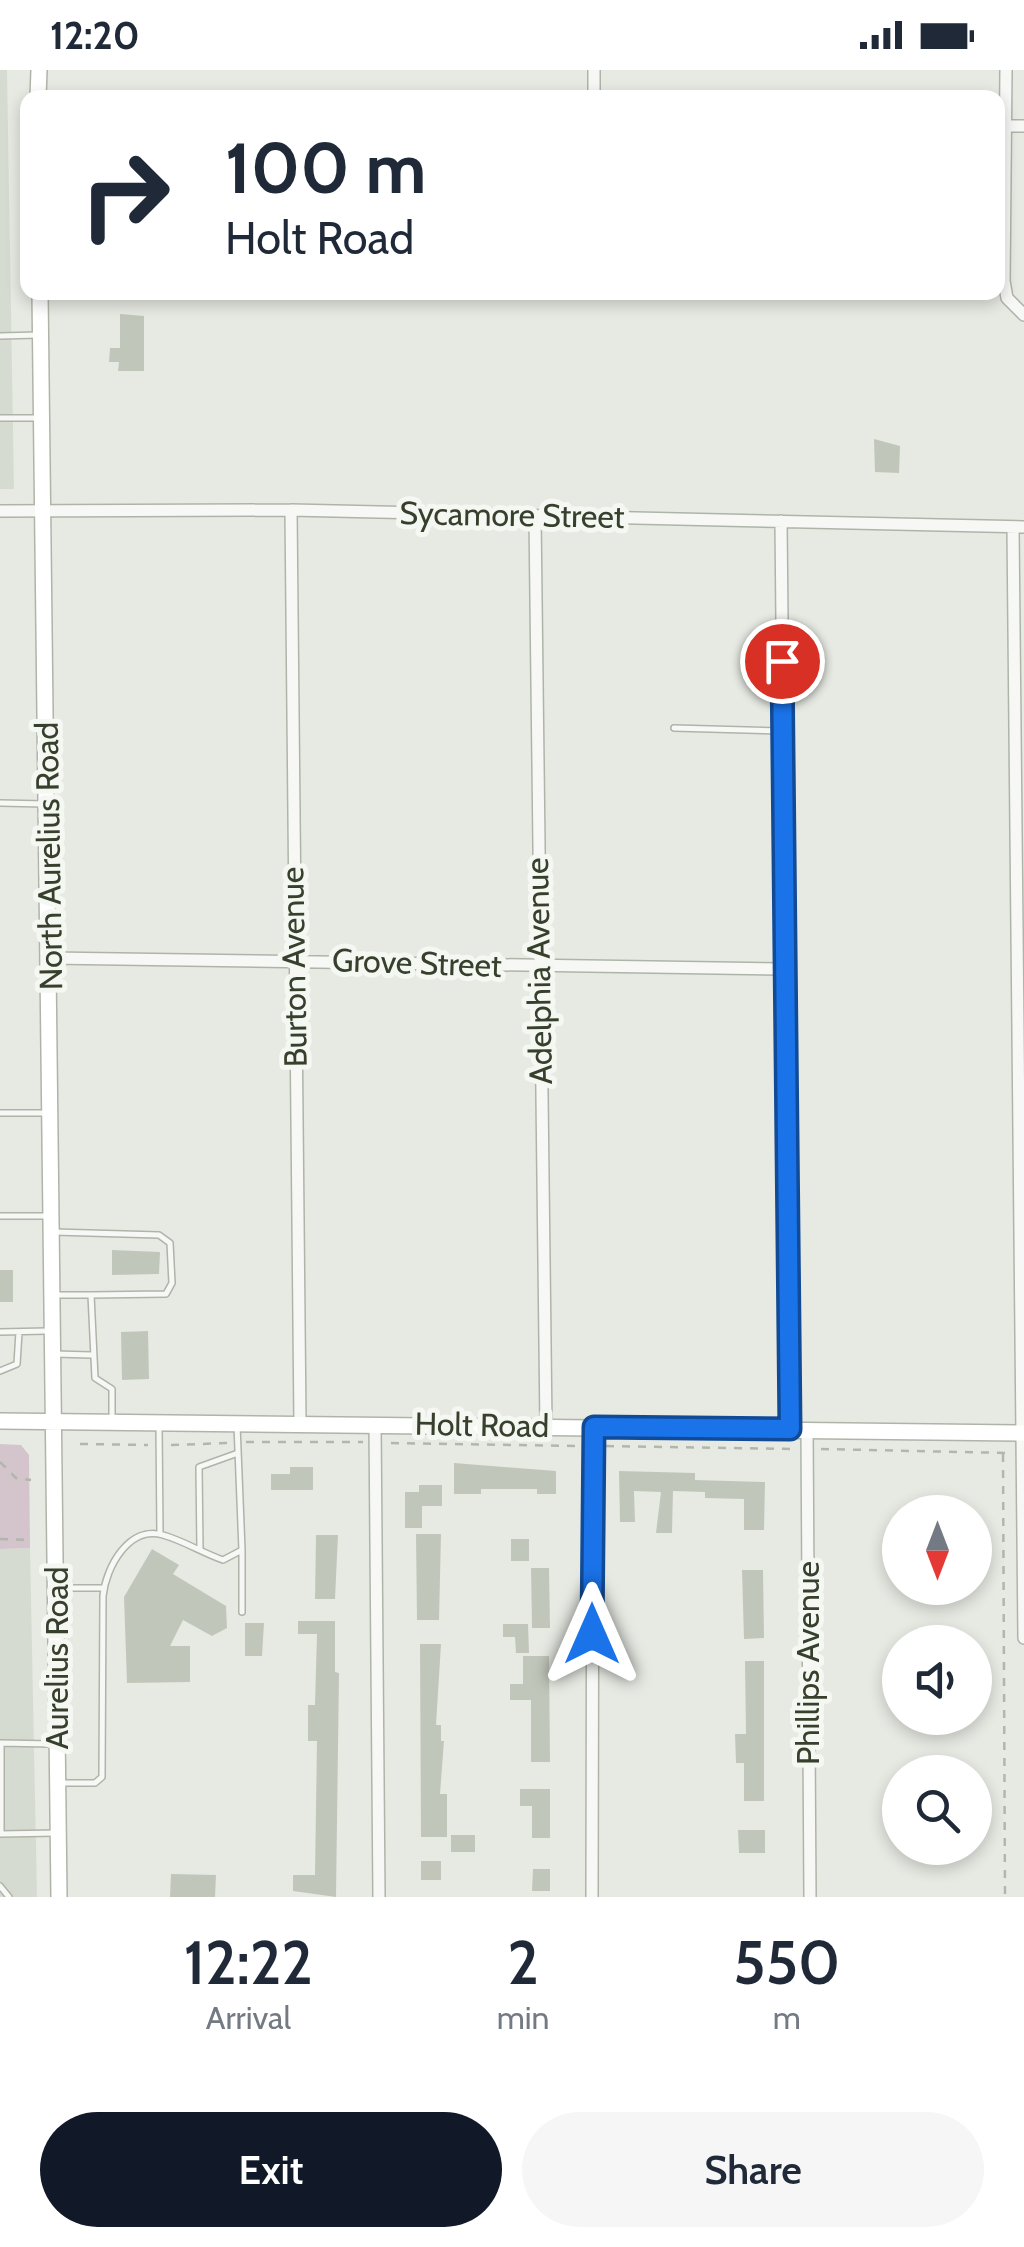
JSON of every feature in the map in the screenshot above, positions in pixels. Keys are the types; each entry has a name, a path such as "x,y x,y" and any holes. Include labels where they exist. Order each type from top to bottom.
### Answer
{"street":[{"path":"1005,204 1006,70"},
{"path":"1006,126 1024,126"},
{"path":"1005,283 1019,312"},
{"name":"North Aurelius Road","path":"40,300 56,1419"},
{"name":"Sycamore Street","path":"0,511 292,510 1018,527"},
{"name":"Burton Avenue","path":"292,510 300,1423"},
{"name":"Adelphia Avenue","path":"535,516 546,1426"},
{"name":"Phillips Avenue","path":"781,521 784,969 799,1429 808,1449 810,1897"},
{"path":"1018,527 1024,1638"},
{"name":"Grove Street","path":"50,958 784,969"},
{"name":"Aurelius Road","path":"56,1419 58,1897"},
{"name":"Holt Road","path":"0,1421 158,1420 1024,1434"},
{"path":"375,1424 379,1897"},
{"path":"592,1897 594,1427"}],"lane":[{"path":"0,336 41,335"},
{"path":"0,418 42,418"},
{"path":"674,728 782,731"},
{"path":"0,802 48,804"},
{"path":"0,1113 52,1113"},
{"path":"0,1216 106,1234 165,1238 172,1248 172,1283 161,1295 54,1295"},
{"path":"91,1295 95,1378 112,1389 112,1420"},
{"path":"0,1332 54,1331"},
{"path":"0,1372 17,1364 19,1332"},
{"path":"55,1354 92,1355"},
{"path":"158,1420 160,1534"},
{"path":"237,1422 242,1612"},
{"path":"200,1550 200,1467 238,1453"},
{"path":"58,1784 96,1783 102,1777 104,1588 112,1564 127,1545 160,1534 224,1560 242,1550"},
{"path":"57,1588 104,1588"},
{"path":"58,1744 0,1744 0,1834 58,1833"},
{"path":"0,1886 9,1897"}],"path":[{"path":"80,1444 375,1442 1024,1453"},
{"path":"1003,1453 1006,1897"},
{"path":"0,1462 16,1478 30,1480"},
{"path":"0,1474 5,1469"},
{"path":"0,1539 31,1540"}],"shaded area":[{"path":"0,70 7,70 14,489 0,489"},
{"path":"0,1444 21,1445 29,1455 30,1548 0,1549"},
{"path":"30,1548 37,1897 0,1897 0,1549"}],"building":[{"path":"120,314 144,316 144,371 118,371 119,362 109,362 110,348 120,348"},
{"path":"874,439 900,446 899,473 875,472"},
{"path":"112,1250 160,1252 159,1274 112,1275"},
{"path":"0,1270 13,1270 13,1302 0,1302"},
{"path":"148,1331 149,1379 122,1380 121,1332"},
{"path":"454,1463 556,1471 556,1494 537,1494 537,1489 481,1489 481,1494 454,1494"},
{"path":"290,1467 313,1467 313,1490 271,1490 271,1474 290,1474"},
{"path":"619,1471 695,1473 695,1480 765,1482 764,1530 744,1530 744,1499 705,1498 705,1492 673,1491 672,1533 656,1533 661,1492 634,1491 635,1522 620,1522"},
{"path":"419,1485 442,1485 442,1506 422,1506 422,1528 405,1528 405,1492 419,1492"},
{"path":"416,1534 441,1534 439,1620 417,1620"},
{"path":"316,1535 338,1535 335,1599 315,1599"},
{"path":"511,1539 529,1539 529,1561 511,1561"},
{"path":"152,1549 179,1565 173,1574 226,1606 227,1628 212,1636 183,1620 170,1646 190,1646 190,1682 127,1683 124,1597"},
{"path":"531,1568 549,1568 550,1628 532,1628"},
{"path":"742,1570 763,1570 764,1638 744,1639"},
{"path":"298,1621 335,1621 335,1672 339,1673 336,1897 293,1891 293,1875 315,1875 317,1741 308,1741 308,1705 315,1705 317,1634 298,1634"},
{"path":"245,1623 264,1623 262,1656 245,1656"},
{"path":"503,1624 528,1624 529,1653 516,1653 515,1637 503,1637"},
{"path":"420,1644 441,1644 436,1725 441,1725 444,1741 440,1794 447,1794 447,1837 421,1837"},
{"path":"523,1656 549,1656 550,1762 531,1762 531,1700 510,1700 510,1684 523,1684"},
{"path":"745,1661 764,1661 764,1801 744,1801 744,1763 736,1763 735,1734 746,1734"},
{"path":"520,1789 550,1789 550,1838 532,1838 532,1806 520,1806"},
{"path":"738,1830 765,1830 765,1853 739,1853"},
{"path":"451,1835 475,1835 475,1852 451,1852"},
{"path":"421,1861 441,1861 441,1880 421,1880"},
{"path":"533,1869 550,1869 550,1891 532,1891"},
{"path":"171,1874 216,1875 215,1897 170,1897"}],"route":[{"path":"592,1634 594,1427 790,1429 782,661"}]}
